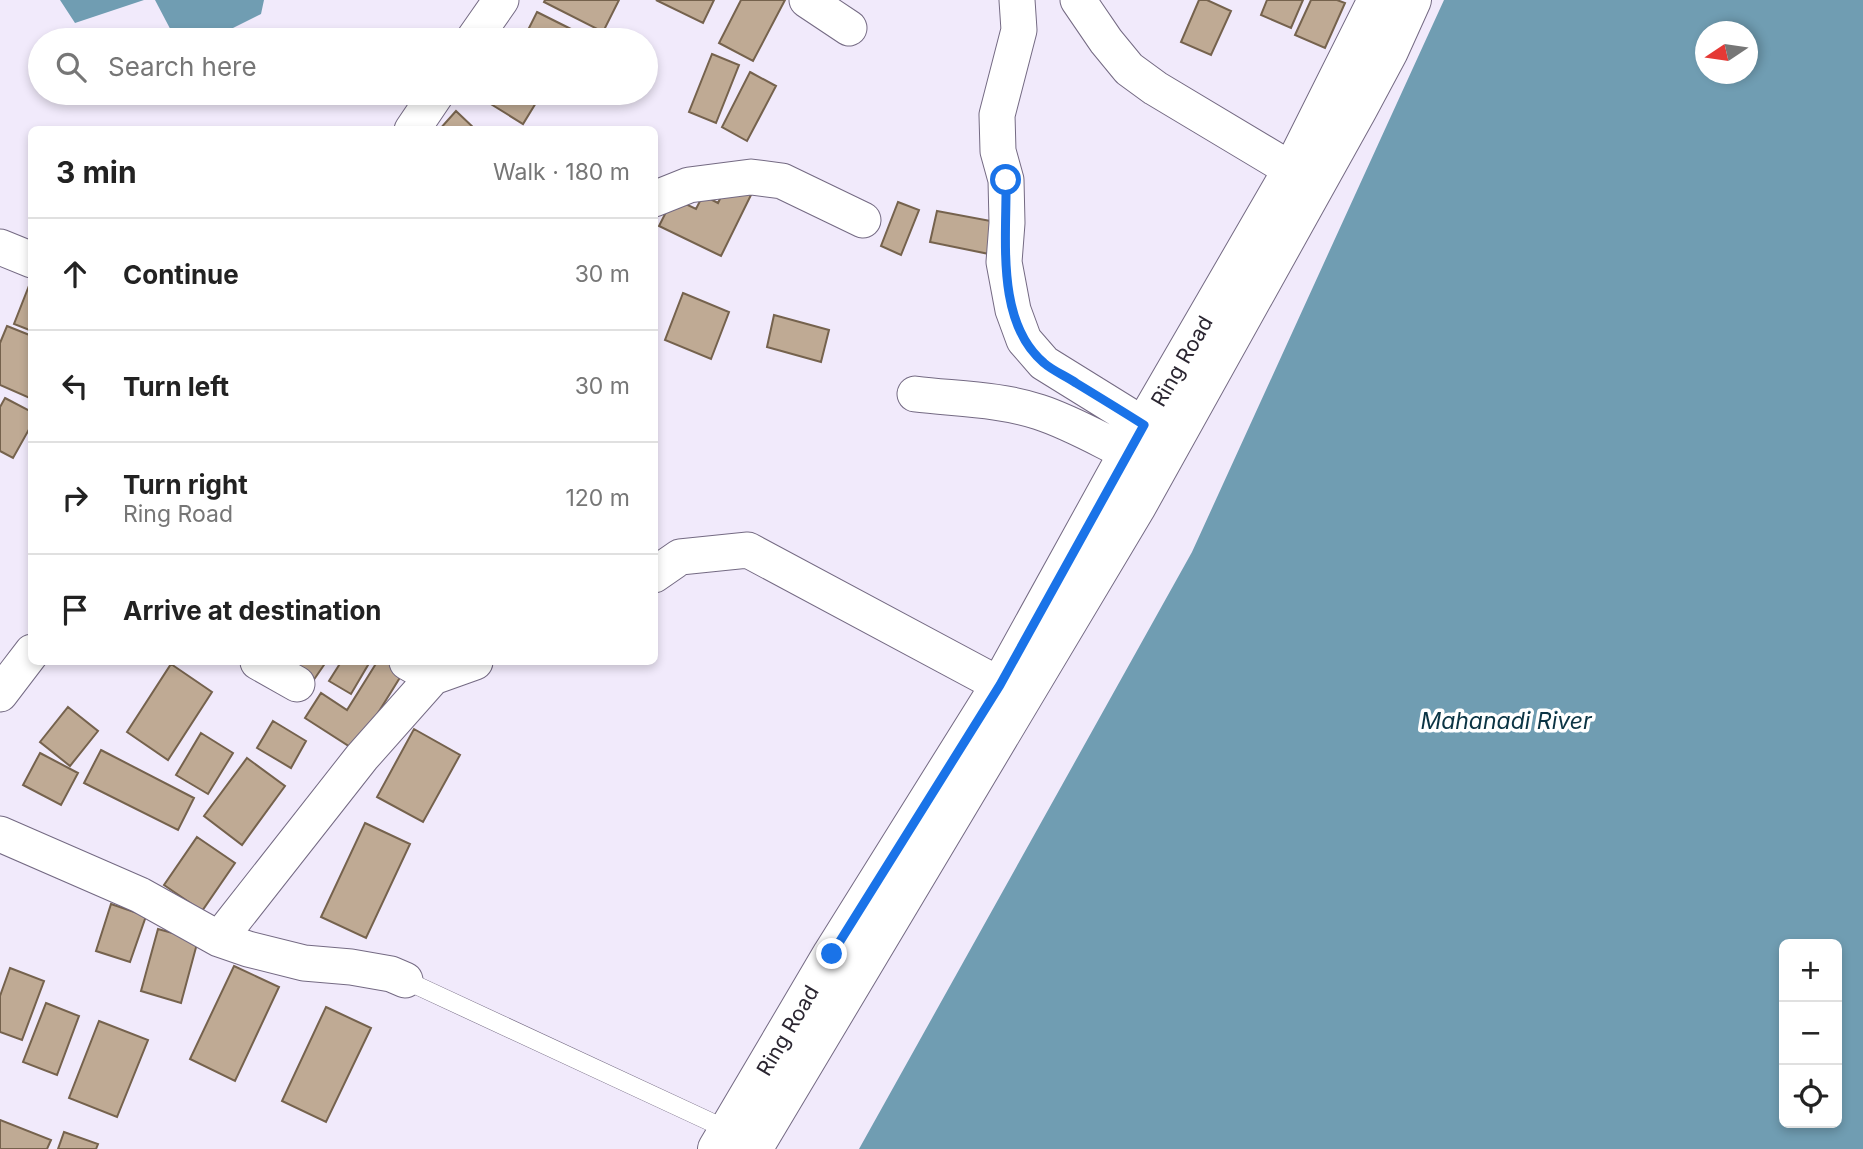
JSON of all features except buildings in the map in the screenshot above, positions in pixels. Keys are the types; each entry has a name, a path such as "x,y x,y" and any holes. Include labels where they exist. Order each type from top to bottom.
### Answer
{"street":[{"path":"481,28 501,0"},
{"path":"807,0 849,28"},
{"path":"1017,0 1018,30 997,114 998,151 1006,180 1004,262 1013,310 1024,340 1044,363 1136,439"},
{"path":"1078,0 1129,69 1292,170"},
{"name":"Ring Road","path":"733,1143 832,954 1000,685 1136,439 1292,170 1377,0"},
{"name":"Ring Road","path":"733,1143 1137,506 1358,109 1412,0"},
{"path":"415,126 429,105"},
{"path":"658,197 689,185 751,177 782,181 863,220"},
{"path":"0,247 28,258"},
{"path":"915,394 1011,405 1136,439"},
{"path":"658,572 680,557 748,550 1000,685"},
{"path":"0,694 28,657"},
{"path":"263,665 297,684"},
{"path":"219,939 362,757 420,669 451,665"},
{"path":"0,834 140,895 219,939 304,963 351,967 391,974 405,980"}],"lane":[{"path":"405,980 733,1143"}],"water":[{"path":"60,0 144,0 75,23"},
{"path":"155,0 264,0 261,14 233,28 170,28"},
{"name":"Mahanadi River","path":"1444,0 1863,0 1863,1149 859,1149 1192,552"}],"route":[{"path":"832,954 1000,685 1144,425 1044,363 1024,340 1013,310 1004,262 1006,180"}]}
